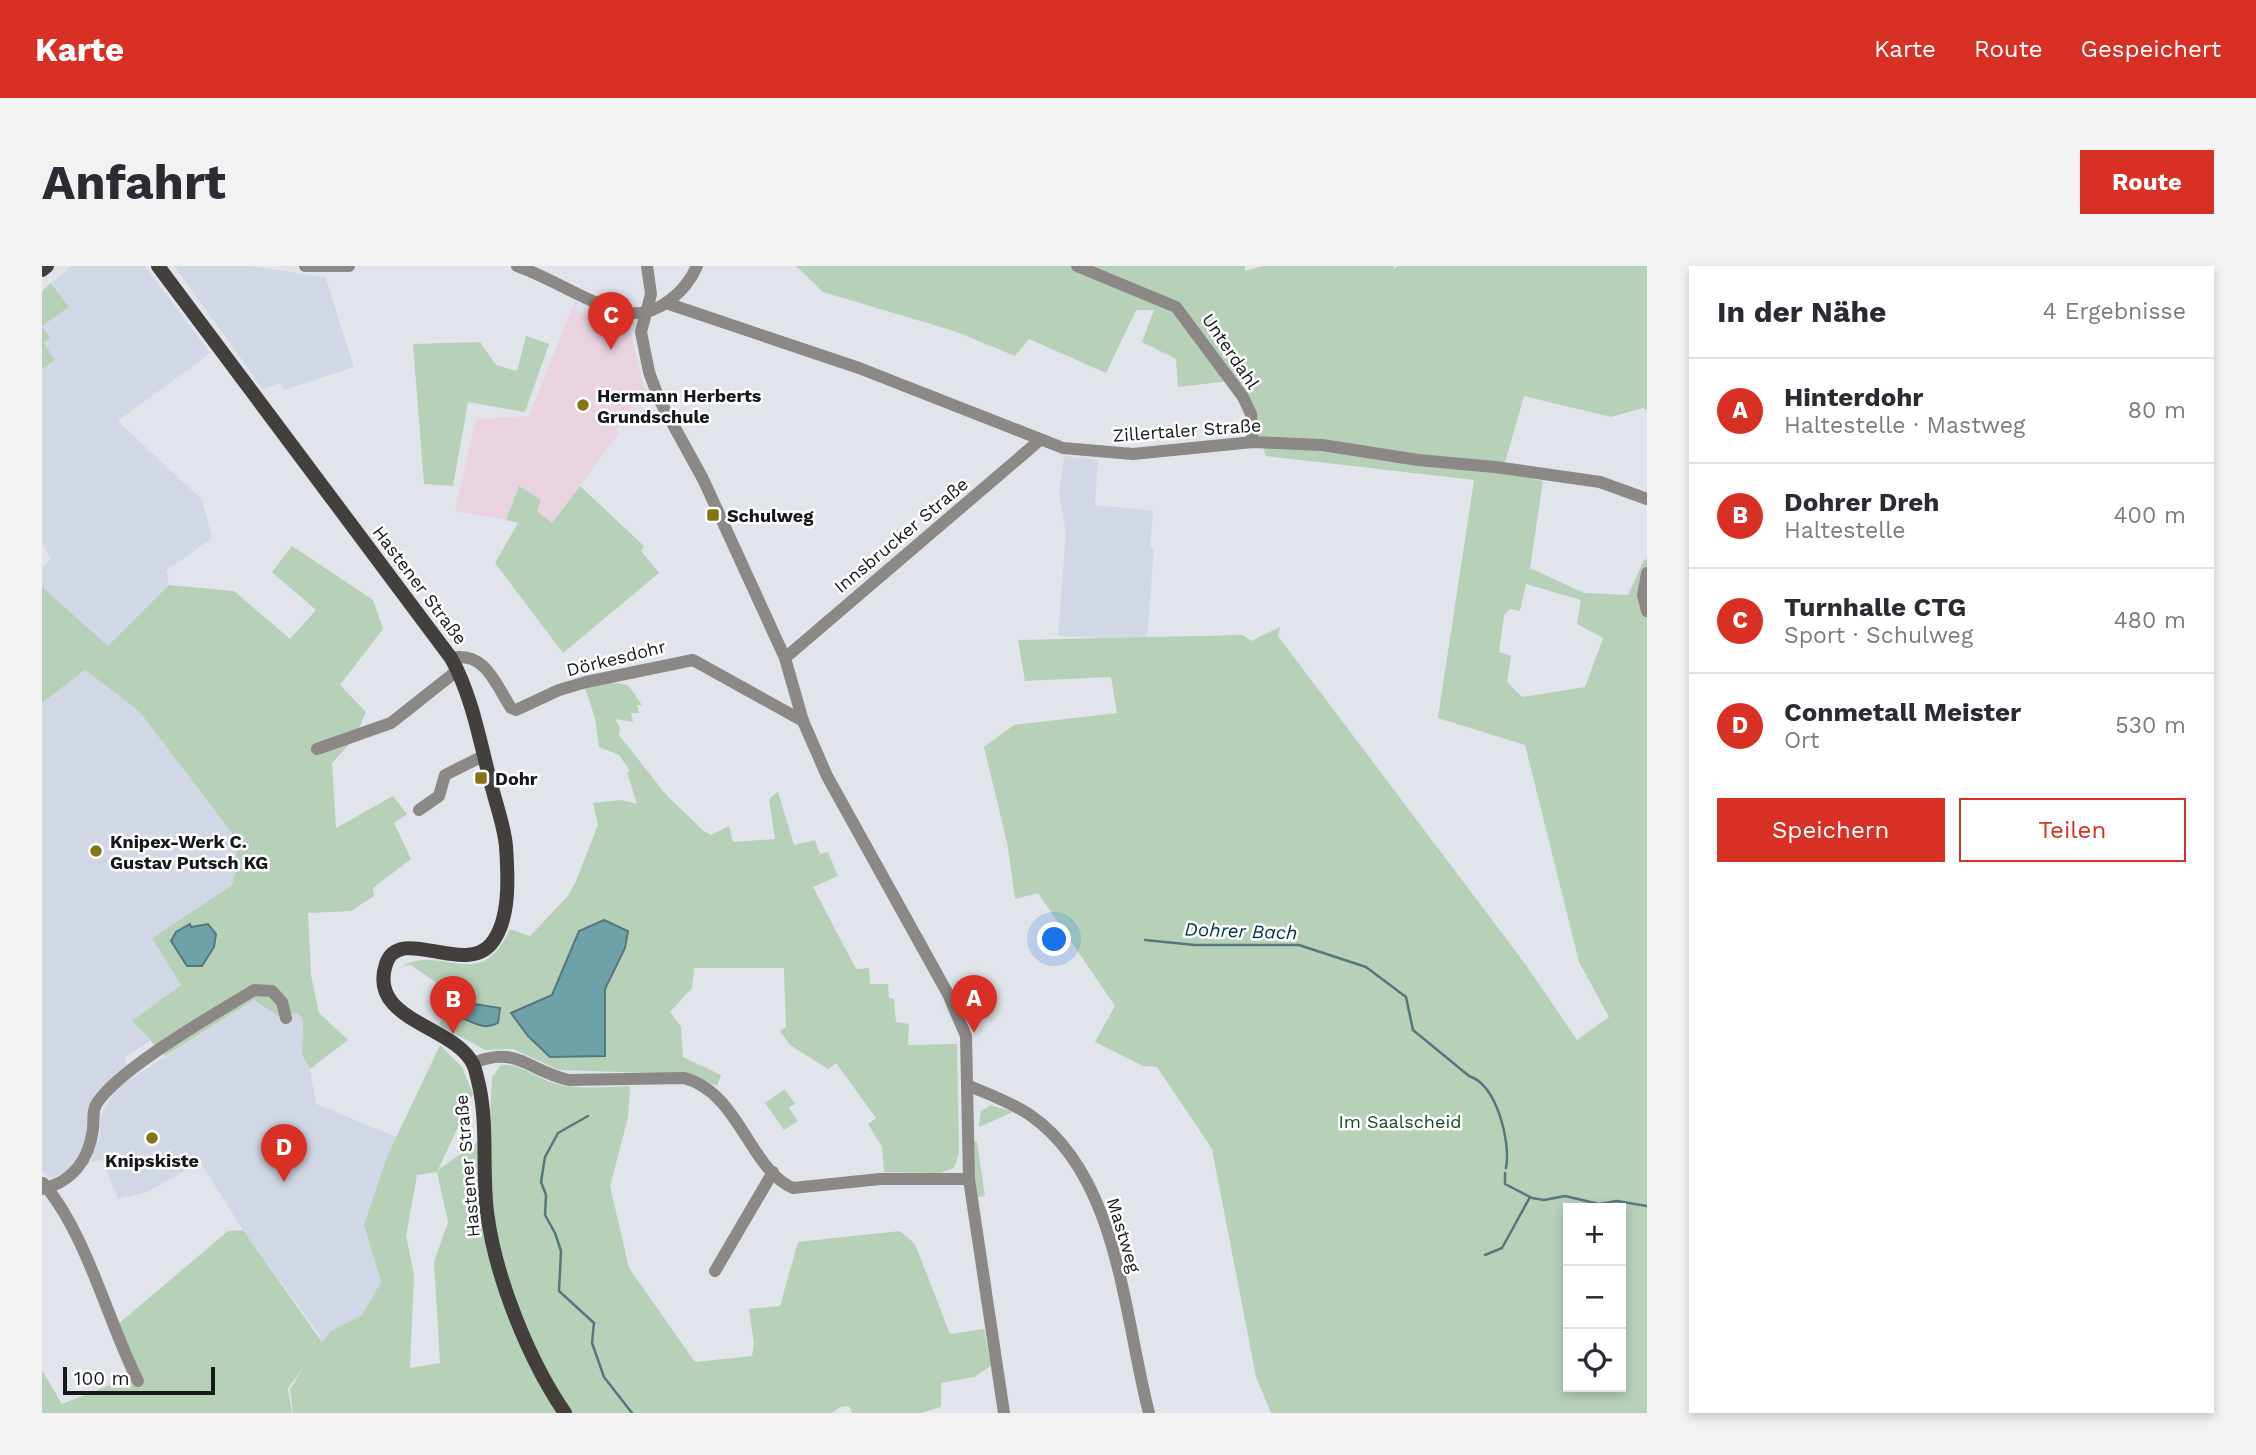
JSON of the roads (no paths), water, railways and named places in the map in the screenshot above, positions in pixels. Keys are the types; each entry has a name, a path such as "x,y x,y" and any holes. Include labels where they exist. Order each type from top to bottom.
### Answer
{"main road":[{"path":"42,270 47,266"},
{"name":"Hastener Straße","path":"158,266 454,664 484,756 506,843 501,927 491,944 472,956 411,947 401,949 386,962 384,979 392,1002 402,1012 452,1042 473,1063 479,1087 487,1209 496,1255 533,1355 565,1413"}],"street":[{"path":"305,266 349,266"},
{"path":"517,266 624,312 666,303 680,293 697,266"},
{"path":"647,266 651,294 641,332 649,372 659,399 703,479 785,658 803,721 827,776 948,993 963,1027 969,1179 1004,1413"},
{"name":"Unterdahl","path":"1077,266 1176,307 1186,316 1243,397 1251,414 1253,442"},
{"name":"Zillertaler Straße","path":"666,303 859,368 1063,449 1133,454 1253,442 1322,445 1418,460 1600,482 1647,499"},
{"name":"Innsbrucker Straße","path":"785,658 1040,440"},
{"path":"1647,573 1643,595 1647,611"},
{"name":"Dörkesdohr","path":"454,664 466,655 475,659 511,708 516,710 586,682 693,660 803,721"},
{"path":"317,749 391,723 454,664"},
{"path":"419,810 439,796 445,775 484,756"},
{"path":"44,1186 60,1185 80,1166 93,1133 97,1102 123,1075 254,990 272,991 282,1002 286,1018"},
{"path":"473,1063 502,1055 552,1076 569,1080 695,1080 715,1093 773,1172 784,1184 793,1188 880,1179 969,1179"},
{"name":"Mastweg","path":"967,1085 1009,1103 1044,1126 1068,1155 1097,1199 1116,1261 1149,1413"},
{"path":"715,1271 773,1172"},
{"path":"44,1186 72,1226 118,1342 138,1381"}],"water":[{"path":"604,920 628,931 625,948 605,989 605,1056 550,1057 528,1036 511,1013 552,995 579,931"},
{"path":"190,924 191,927 208,924 216,934 214,947 202,966 187,966 171,941 176,932"},
{"path":"468,1003 500,1008 498,1023 485,1026 463,1018"}],"waterway":[{"name":"Dohrer Bach","path":"1145,940 1195,945 1299,945 1366,967 1406,997 1413,1030 1469,1076 1479,1081 1487,1091 1504,1130 1506,1168"},
{"path":"588,1116 558,1133 545,1157 541,1182 546,1195 545,1215 561,1251 559,1291 594,1323 592,1343 604,1377 632,1413"},
{"name":"Dohrer Bach","path":"1505,1173 1505,1184 1532,1198 1544,1200 1565,1196 1599,1204 1617,1201 1647,1206"},
{"path":"1485,1255 1502,1248 1530,1197"}],"place":[{"name":"Turnhalle CTG","path":"611,350"},
{"name":"Hermann Herberts Grundschule","path":"583,405"},
{"name":"Schulweg","path":"713,515"},
{"name":"Dohr","path":"481,778"},
{"name":"Knipex-Werk C. Gustav Putsch KG","path":"96,851"},
{"name":"Hinterdohr","path":"974,1033"},
{"name":"Dohrer Dreh","path":"453,1034"},
{"name":"Knipskiste","path":"152,1138"},
{"name":"Conmetall Meister","path":"284,1182"}],"park label":[{"name":"Im Saalscheid","path":"1400,1121"}]}
